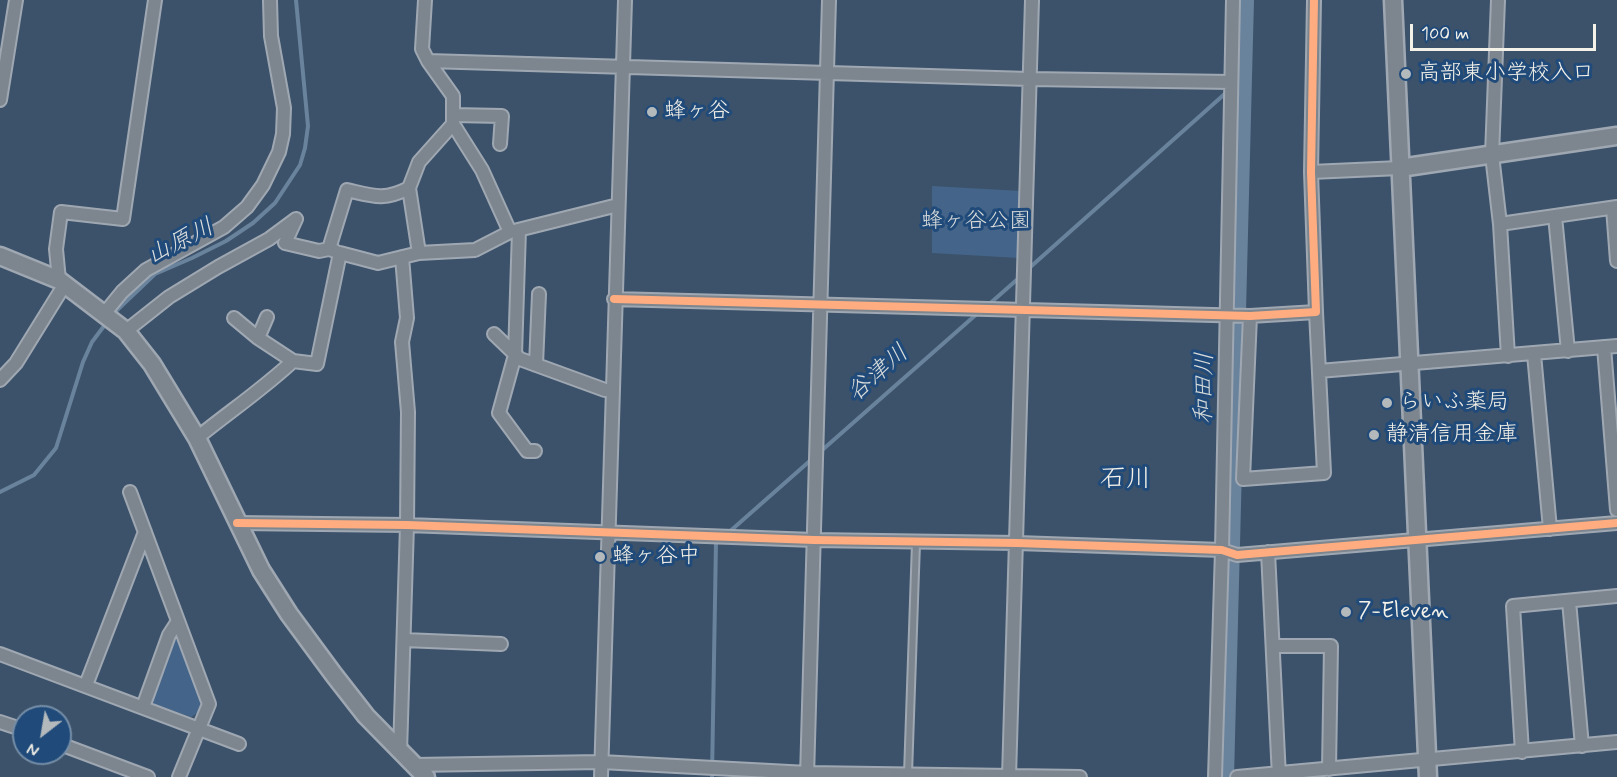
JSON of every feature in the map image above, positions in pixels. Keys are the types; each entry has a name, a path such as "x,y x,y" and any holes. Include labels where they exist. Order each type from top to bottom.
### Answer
{"street":[{"path":"0,100 16,0"},
{"path":"0,380 16,363 62,282 56,249 61,212 123,219 155,0"},
{"path":"104,314 122,292 146,270 224,227 247,207 263,185 279,152 283,134 284,108 271,36 270,0"},
{"path":"425,0 422,49 453,96 453,119 515,231 515,355 500,413 527,451 536,451"},
{"path":"601,777 625,0"},
{"path":"808,775 829,0"},
{"path":"1009,777 1032,0"},
{"path":"1215,777 1229,553 1227,315 1233,0"},
{"path":"1250,316 1243,479 1324,473 1311,172 1314,0"},
{"path":"1393,0 1428,769"},
{"path":"1498,0 1492,155 1500,224 1508,356"},
{"path":"428,61 1029,79 1231,82"},
{"path":"419,253 409,188 419,162 453,119 502,116 500,144"},
{"path":"1311,172 1400,168 1617,136"},
{"path":"234,318 258,338 293,361 317,364 334,251 347,190 375,196 393,196 409,188"},
{"path":"126,331 169,297 269,239 296,219 285,243 319,251 334,251 378,263 419,253 475,250 515,231 618,205"},
{"path":"1500,224 1615,208 1617,261"},
{"path":"1555,216 1568,351"},
{"path":"0,256 62,282 126,331 152,364 197,438 261,570 289,614 366,716 420,771 601,762 808,775 1080,777"},
{"path":"400,752 408,412 402,342 407,318 402,257"},
{"path":"536,365 539,294"},
{"path":"615,299 1250,316 1316,312"},
{"path":"258,338 267,317"},
{"path":"494,334 515,355 536,365 605,390 612,390"},
{"path":"1319,371 1617,346"},
{"path":"1604,347 1617,510"},
{"path":"1534,354 1550,529"},
{"path":"197,438 238,404 264,387 293,361"},
{"path":"130,492 209,704 179,777"},
{"path":"237,524 407,525 814,540 1017,543 1229,553 1268,552 1617,523"},
{"path":"86,685 145,532"},
{"path":"1268,552 1279,775"},
{"path":"1522,752 1513,606 1617,596"},
{"path":"1569,601 1582,746"},
{"path":"143,706 168,635 178,621"},
{"path":"404,640 501,644"},
{"path":"1273,646 1331,646 1329,770"},
{"path":"0,654 239,744"},
{"path":"1237,777 1329,770 1350,772 1428,769 1522,752 1617,742"},
{"path":"72,748 148,777"}],"lane":[{"path":"908,774 916,543"}],"green space":[{"name":"蜂ヶ谷公園","path":"932,186 1021,191 1019,258 932,253"},
{"path":"173,640 177,640 202,703 199,712 191,717 154,704 151,697"}],"waterway":[{"name":"山原川","path":"113,314 155,274 226,241 253,223 275,203 300,165 308,126 296,0"},
{"name":"和田川","path":"1223,777 1243,0"},
{"name":"谷津川","path":"1234,86 1242,79"},
{"name":"谷津川","path":"1027,270 1228,91"},
{"name":"谷津川","path":"987,306 1020,277"},
{"name":"谷津川","path":"820,452 979,312"},
{"name":"山原川","path":"0,492 34,475 56,448 83,362 92,342 107,322"},
{"name":"谷津川","path":"728,533 812,459"},
{"name":"谷津川","path":"712,777 716,541 719,539"}],"cycle path":[{"path":"614,299 1250,316 1316,312 1311,172 1314,0"},
{"path":"237,523 407,525 814,540 1017,543 1222,550 1237,555 1617,523"}],"place":[{"name":"高部東小学校入口","path":"1406,74"},
{"name":"蜂ヶ谷","path":"652,112"},
{"name":"らいふ薬局","path":"1387,403"},
{"name":"静清信用金庫","path":"1374,435"},
{"name":"蜂ヶ谷中","path":"600,557"},
{"name":"7-Eleven","path":"1346,612"}],"district":[{"name":"石川","path":"1126,481"}]}
